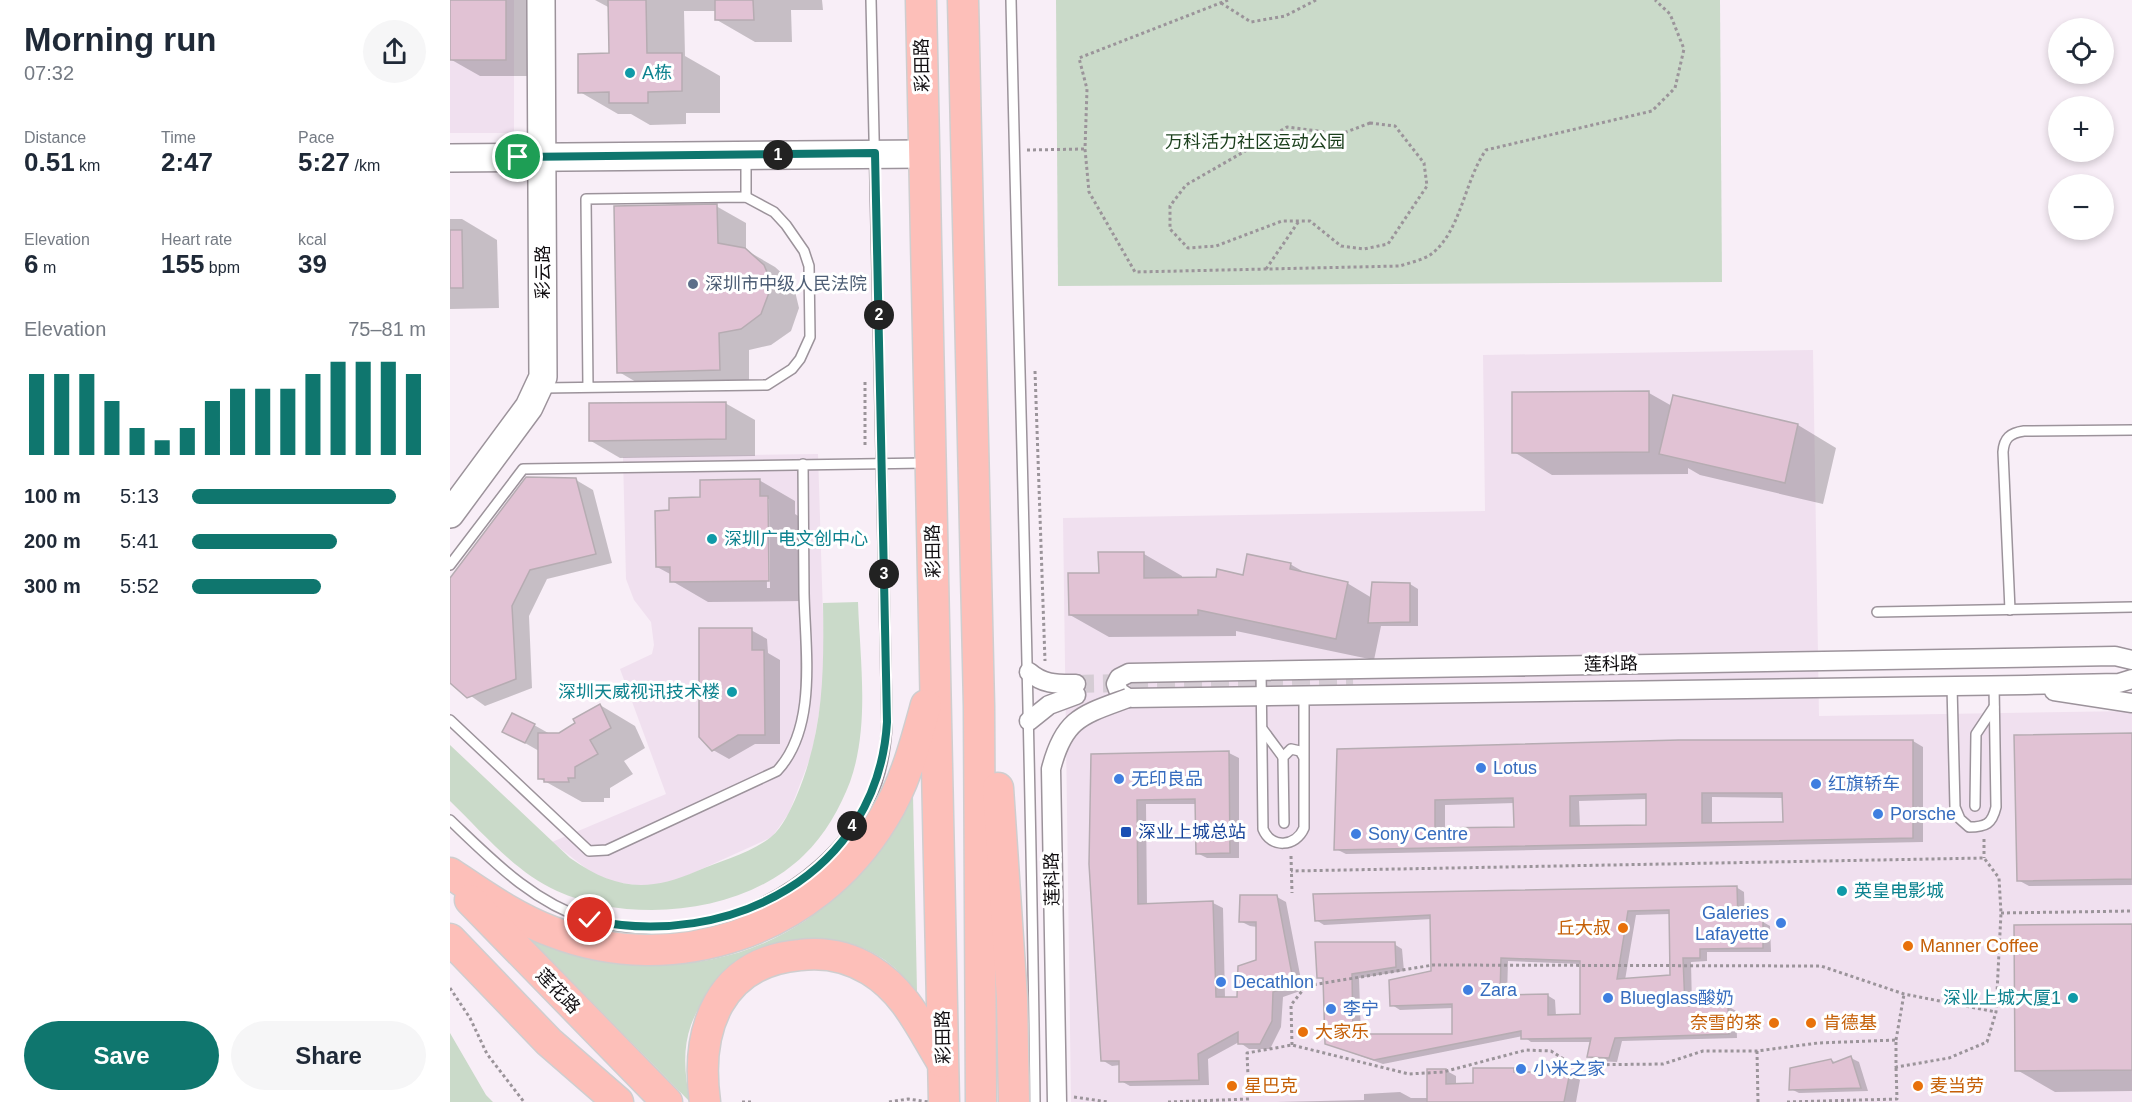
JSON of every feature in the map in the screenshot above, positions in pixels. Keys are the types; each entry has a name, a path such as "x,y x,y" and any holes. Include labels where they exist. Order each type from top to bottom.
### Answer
{"main road":[{"name":"彩田路","path":"921,0 944,1102"},
{"name":"彩田路","path":"963,0 980,706 981,1102"},
{"path":"450,873 519,917 554,933 593,944 658,950 693,947 727,940 756,930 793,910 838,874 883,820 901,786 916,748 936,670"},
{"path":"980,706 995,758 1006,874 1014,1102"},
{"name":"莲花路","path":"450,880 667,1102"},
{"path":"450,939 549,1042 602,1102"},
{"path":"705,1102 705,1047 712,1015 722,996 738,977 748,971 769,961 793,955 837,956 879,976 897,991 910,1008 944,1065"},
{"path":"549,1042 618,1102"}],"street":[{"name":"彩云路","path":"450,514 529,407 540,388 544,366 541,0"},
{"path":"450,158 924,154"},
{"name":"莲科路","path":"1128,698 1119,692 1116,684 1119,678 1129,673 2115,656 2132,660"},
{"path":"1029,672 1039,681 1076,689 1049,705 1029,721"},
{"name":"莲科路","path":"1057,1102 1051,769 1058,743 1072,724 1088,714 1128,698 2026,685 2119,683 2132,679"},
{"path":"2026,685 2110,702 2132,703"}],"lane":[{"path":"450,820 505,874 535,895 590,920 620,927 672,928 728,918 772,898 809,873 859,818 870,800 882,764 887,722 871,0"},
{"path":"1011,0 1018,375 1029,672 1035,1102"},
{"path":"746,155 746,197"},
{"path":"540,388 767,385 781,378 800,359 810,338 809,266 804,251 786,225 774,212 746,197 586,199 588,387"},
{"path":"2010,610 2003,452 2007,438 2014,433 2024,431 2132,430"},
{"path":"450,565 523,469 931,462"},
{"path":"450,720 589,851 607,850 777,771 787,760 795,742 804,701 803,465"},
{"path":"1877,612 2132,607"},
{"path":"1261,670 1263,829 1266,837 1275,843 1291,843 1300,837 1304,828 1304,695"},
{"path":"1952,686 1955,807 1960,819 1969,827 1984,827 1993,819 1996,807 1994,685"},
{"path":"1975,806 1976,734 1994,707"},
{"path":"1262,728 1272,745 1283,757 1284,823"},
{"path":"1283,757 1291,749 1299,751 1303,756"}],"path":[{"path":"1228,0 1079,57 1086,89 1085,149 1089,192 1135,272 1400,266 1429,256 1448,237 1474,167 1486,150 1652,111 1675,88 1684,49 1670,14 1655,0"},
{"path":"1221,3 1251,22 1285,16 1316,0"},
{"path":"1370,123 1395,126 1424,163 1427,186 1388,244 1364,249 1341,246 1310,221 1299,221 1282,221 1216,246 1188,248 1170,229 1170,206 1186,185 1287,127 1341,134 1370,123"},
{"path":"1014,151 1085,149"},
{"path":"1266,269 1299,221"},
{"path":"1035,364 1044,650 1048,670"},
{"path":"1896,1067 1949,1058 1987,1042 1996,1012 2001,913 1999,878 1984,858 1984,827"},
{"path":"1291,843 1292,893"},
{"path":"1291,871 1984,858"},
{"path":"2001,913 2132,911"},
{"path":"1292,1045 1291,1005 1306,986 1433,965 1821,966 1904,994 1996,1012"},
{"path":"450,988 470,1018 487,1054 524,1102"},
{"path":"1787,1102 1897,1099 1896,1040 1904,994"},
{"path":"1167,1102 1249,1100 1247,1053 1292,1045 1409,1074 1443,1072 1526,1050 1551,1050 1573,1065 1663,1064 1703,1051 1757,1050 1818,1043 1896,1040"},
{"path":"1757,1050 1758,1102"},
{"path":"889,1102 908,1098 929,1102"},
{"path":"742,1102 753,1102"}],"shaded area":[{"path":"450,0 514,0 514,133 450,133"},
{"path":"1813,350 1819,716 2132,711 2132,1102 1071,1102 1063,518 1485,511 1483,355"},
{"path":"818,454 825,679 812,753 789,813 772,837 673,882 644,886 614,882 592,873 552,842 666,794 620,669 652,654 654,645 651,622 634,600 626,579 623,457"}],"green space":[{"name":"万科活力社区运动公园","path":"1056,0 1720,0 1722,282 1058,286"},
{"path":"858,602 862,716 856,761 850,782 831,821 812,847 779,875 751,890 719,901 686,908 652,910 619,908 587,902 557,891 513,863 450,801 450,745 570,858 616,882 646,885 662,883 754,848 771,837 786,818 797,795 813,747 821,700 823,603"},
{"path":"913,795 917,992 900,973 880,957 853,944 825,939 797,940 770,947 745,959 723,977 704,999 691,1025 685,1053 690,1102 529,938 588,957 645,964 700,961 751,948 799,925 842,891 880,848"},
{"path":"450,1033 486,1095 493,1102 450,1102"}],"building":[{"path":"450,0 506,0 506,60 450,60"},
{"name":"A栋","path":"608,0 646,0 647,53 682,53 682,91 648,92 648,103 609,103 609,92 578,93 578,54 609,53"},
{"path":"715,0 753,0 754,20 715,20"},
{"name":"深圳市中级人民法院","path":"717,204 718,243 745,248 764,265 769,277 770,290 761,314 741,329 719,333 720,370 617,373 614,206"},
{"path":"450,230 462,230 463,288 450,288"},
{"path":"1649,391 1649,452 1512,453 1512,392"},
{"path":"1673,395 1798,424 1785,483 1659,454"},
{"path":"726,402 726,439 589,441 589,403"},
{"path":"526,477 576,478 596,554 530,570 512,606 516,679 467,698 450,683 450,578"},
{"name":"深圳广电文创中心","path":"760,479 760,496 768,496 769,581 670,582 670,567 656,567 655,511 669,510 669,498 700,497 700,480"},
{"path":"1098,552 1144,552 1144,578 1216,577 1217,569 1243,575 1247,554 1291,563 1290,569 1348,582 1336,639 1198,610 1198,615 1069,615 1068,573 1099,573"},
{"path":"1372,582 1410,583 1410,622 1368,623"},
{"name":"深圳天威视讯技术楼","path":"699,628 752,628 752,650 764,650 765,735 738,735 712,751 699,737"},
{"path":"600,704 611,728 590,740 598,754 575,767 575,778 568,778 569,782 544,782 544,779 538,779 538,733 559,733 575,723 573,719"},
{"path":"512,713 535,724 525,743 502,732"},
{"path":"2132,733 2132,879 2017,881 2014,735"},
{"path":"1679,740 1913,740 1913,838 1334,850 1337,749","holes":["1702,793 1782,793 1783,822 1702,823","1646,794 1646,825 1570,826 1570,796","1513,798 1514,827 1435,828 1435,800"]},
{"path":"1229,751 1230,853 1196,854 1195,799 1137,800 1138,904 1213,901 1216,997 1237,997 1238,966 1256,960 1256,922 1239,922 1240,895 1277,895 1294,985 1273,992 1272,1021 1260,1044 1238,1044 1238,1032 1198,1054 1199,1080 1119,1082 1119,1061 1101,1061 1089,864 1091,754"},
{"path":"1737,886 1738,920 1763,920 1763,948 1700,949 1700,958 1683,958 1685,1006 1728,1005 1729,1034 1615,1038 1609,1058 1587,1057 1591,1038 1521,1039 1521,1031 1374,1060 1325,1044 1323,978 1317,978 1315,942 1395,942 1396,967 1352,974 1353,1034 1452,1034 1452,1004 1390,1006 1389,980 1431,971 1430,915 1315,921 1313,894","holes":["1669,910 1670,975 1617,979 1628,911","1501,958 1580,961 1580,1014 1548,1015 1548,994 1500,995"]},
{"name":"深业上城大厦1","path":"2132,924 2132,1070 2015,1071 2014,925"},
{"path":"1851,1056 1861,1088 1789,1090 1790,1068 1831,1059 1833,1063"},
{"path":"1473,1068 1514,1068 1514,1072 1570,1072 1564,1102 1427,1102 1427,1069 1446,1069 1446,1084 1473,1083"}],"tunnel":[{"path":"1076,684 1353,678"}],"place":[{"name":"A栋","path":"630,73"},
{"name":"深圳市中级人民法院","path":"693,284"},
{"name":"深圳广电文创中心","path":"712,539"},
{"name":"深圳天威视讯技术楼","path":"732,692"},
{"name":"Lotus","path":"1481,768"},
{"name":"无印良品","path":"1119,779"},
{"name":"红旗轿车","path":"1816,784"},
{"name":"Porsche","path":"1878,814"},
{"name":"深业上城总站","path":"1126,832"},
{"name":"Sony Centre","path":"1356,834"},
{"name":"英皇电影城","path":"1842,891"},
{"name":"Galeries Lafayette","path":"1781,923"},
{"name":"丘大叔","path":"1623,928"},
{"name":"Manner Coffee","path":"1908,946"},
{"name":"Decathlon","path":"1221,982"},
{"name":"Zara","path":"1468,990"},
{"name":"Blueglass酸奶","path":"1608,998"},
{"name":"深业上城大厦1","path":"2073,998"},
{"name":"李宁","path":"1331,1009"},
{"name":"奈雪的茶","path":"1774,1023"},
{"name":"肯德基","path":"1811,1023"},
{"name":"大家乐","path":"1303,1032"},
{"name":"小米之家","path":"1521,1069"},
{"name":"星巴克","path":"1232,1086"},
{"name":"麦当劳","path":"1918,1086"}],"route":[{"path":"518,157 875,153 887,680 885,744 876,784 859,818 815,867 796,884 750,909 728,918 672,928 620,927 590,920"}]}
